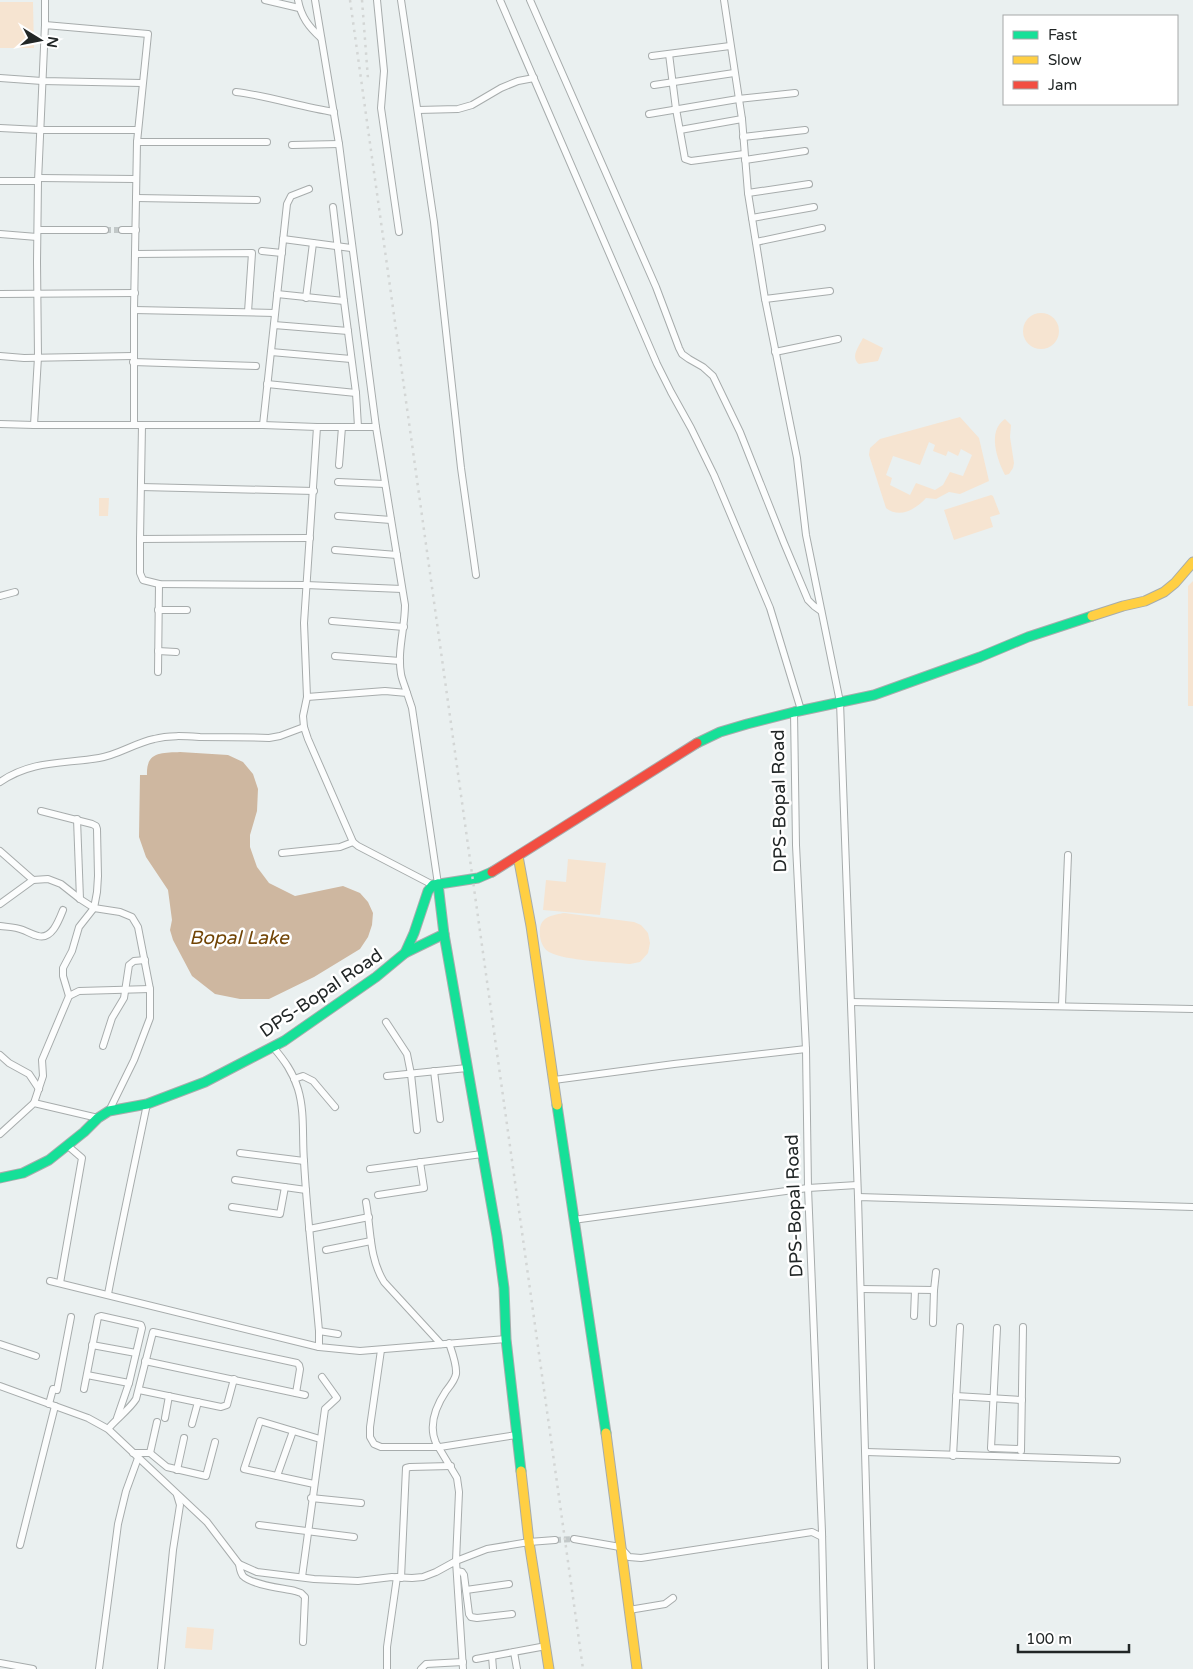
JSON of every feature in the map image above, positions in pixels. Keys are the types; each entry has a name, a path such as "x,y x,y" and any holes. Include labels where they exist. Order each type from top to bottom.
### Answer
{"street":[{"path":"34,425 38,357 37,233 45,25 44,0"},
{"path":"265,0 299,8"},
{"path":"298,0 299,8 307,25 321,38"},
{"path":"315,0 339,144 351,248 376,427 405,606 400,661 401,674 412,708 444,934 501,1262 506,1339 516,1435 529,1542 549,1669"},
{"path":"377,0 384,71 382,114 399,232"},
{"path":"401,0 434,222 476,574"},
{"path":"500,0 657,364 670,392 691,428 717,484 770,608 802,710 874,696 1028,637 1123,606 1145,601 1164,592 1193,562"},
{"path":"530,0 656,287 678,348 682,354 703,367 713,376 740,432 808,600 821,611"},
{"path":"724,0 742,120 748,193 765,299 797,458 806,535 840,702 861,1289 871,1669"},
{"path":"45,25 148,34 137,142 133,359 134,424"},
{"path":"652,56 730,46"},
{"path":"669,54 684,156 688,160 805,151"},
{"path":"654,86 734,73"},
{"path":"0,78 42,81 142,83"},
{"path":"418,110 458,109 472,106 501,88 518,81 534,78"},
{"path":"236,92 257,94 304,107 334,112"},
{"path":"649,114 738,99 795,93"},
{"path":"680,130 742,120"},
{"path":"0,128 138,130"},
{"path":"743,137 805,130"},
{"path":"137,142 267,142"},
{"path":"292,145 339,144"},
{"path":"0,181 136,179"},
{"path":"748,193 809,184"},
{"path":"263,425 288,199 308,189"},
{"path":"136,198 257,200"},
{"path":"333,207 356,393 358,427"},
{"path":"752,218 814,207"},
{"path":"756,242 822,228"},
{"path":"0,234 105,230"},
{"path":"122,230 136,230"},
{"path":"283,239 351,248"},
{"path":"306,298 313,243"},
{"path":"262,251 282,254"},
{"path":"135,254 252,253 248,312"},
{"path":"765,299 830,291"},
{"path":"0,294 135,293"},
{"path":"277,294 344,301"},
{"path":"134,310 276,313"},
{"path":"274,325 348,331"},
{"path":"775,352 838,339"},
{"path":"271,352 351,359"},
{"path":"0,356 133,359 256,366"},
{"path":"267,384 356,393"},
{"path":"0,424 376,427"},
{"path":"142,425 140,573 143,580 159,584 306,585 402,589"},
{"path":"317,427 304,623 307,697 304,727 353,842 436,884"},
{"path":"339,465 342,427"},
{"path":"338,482 386,484"},
{"path":"141,487 314,491"},
{"path":"338,516 391,520"},
{"path":"140,539 310,538"},
{"path":"335,550 397,555"},
{"path":"158,672 159,584"},
{"path":"0,596 15,592"},
{"path":"158,610 187,610"},
{"path":"332,621 404,627"},
{"path":"158,652 176,652"},
{"path":"335,656 400,661"},
{"path":"307,697 385,691 407,693"},
{"name":"DPS-Bopal Road","path":"109,1111 147,1104 205,1082 273,1047 376,978 405,953 428,891 436,884 478,878 497,870 694,745 720,732 802,710 796,845 806,1049 808,1188 822,1537 825,1669"},
{"path":"0,782 8,776 28,767 52,762 102,757 155,738 174,736 269,738 304,727"},
{"path":"0,1134 8,1129 34,1103 43,1076 42,1060 69,996 63,976 63,968 72,951 79,927 94,908 98,885 96,826 77,819 41,811"},
{"path":"77,819 80,899"},
{"path":"282,853 340,846 353,842"},
{"path":"0,851 32,880"},
{"path":"1062,1005 1068,855"},
{"path":"518,856 531,926 573,1220 602,1403 637,1669"},
{"path":"0,904 32,880 48,879 62,884 94,908 120,912 132,917 138,927 150,989 150,1018 134,1060 109,1111 98,1118 68,1146 49,1160 23,1173 0,1178"},
{"path":"0,926 23,930 42,937 51,932 63,910"},
{"path":"405,953 444,934"},
{"path":"103,1046 112,1018 124,998 131,962 145,960"},
{"path":"69,996 79,991 150,989"},
{"path":"851,1002 1193,1009"},
{"path":"386,1022 407,1054 417,1130"},
{"path":"273,1047 283,1059 294,1080 303,1119 309,1229 320,1331 319,1347"},
{"path":"554,1080 806,1049"},
{"path":"0,1055 9,1063 29,1074 39,1089"},
{"path":"387,1076 467,1068"},
{"path":"434,1071 440,1119"},
{"path":"294,1080 303,1076 313,1081 335,1107"},
{"path":"34,1103 98,1118"},
{"path":"108,1294 116,1247 147,1104"},
{"path":"60,1283 82,1158 68,1146"},
{"path":"240,1152 304,1161"},
{"path":"370,1169 482,1154"},
{"path":"378,1195 424,1188 420,1162"},
{"path":"235,1180 306,1190"},
{"path":"573,1220 808,1188 857,1185"},
{"path":"232,1207 280,1214 285,1187"},
{"path":"858,1197 1193,1207"},
{"path":"366,1202 373,1258 377,1271 384,1282 441,1344"},
{"path":"309,1229 369,1218"},
{"path":"326,1250 371,1241"},
{"path":"933,1323 936,1272"},
{"path":"50,1281 319,1347 360,1351 506,1339"},
{"path":"861,1289 934,1290"},
{"path":"914,1316 915,1290"},
{"path":"84,1389 98,1317 101,1316 141,1326 129,1383 117,1418"},
{"path":"20,1545 54,1389 57,1390 71,1317"},
{"path":"953,1456 960,1327"},
{"path":"1020,1457 1023,1327"},
{"path":"996,1328 991,1448 1021,1449"},
{"path":"320,1331 338,1334"},
{"path":"108,1429 134,1403 153,1332 297,1363 300,1365 300,1369 296,1393"},
{"path":"421,1669 426,1664 463,1666 456,1561 459,1492 457,1478 452,1466 433,1436 437,1407 456,1375 449,1343"},
{"path":"0,1344 36,1356"},
{"path":"92,1345 136,1353"},
{"path":"381,1350 370,1427 370,1437 374,1444 381,1447 440,1447 516,1435"},
{"path":"145,1361 305,1395"},
{"path":"87,1375 129,1383"},
{"path":"302,1577 311,1498 325,1409 337,1398 322,1377"},
{"path":"138,1390 225,1407 229,1401 234,1379"},
{"path":"0,1388 88,1418 108,1429 207,1522 239,1564 241,1573 245,1578 295,1591 305,1597 303,1642"},
{"path":"165,1418 170,1396"},
{"path":"956,1396 1022,1400"},
{"path":"192,1424 198,1402"},
{"path":"314,1484 244,1469 260,1421 320,1439"},
{"path":"150,1453 157,1422"},
{"path":"277,1476 292,1431"},
{"path":"177,1470 184,1438"},
{"path":"132,1453 150,1453 167,1468 206,1476 214,1442"},
{"path":"866,1452 1117,1460"},
{"path":"99,1669 118,1524 126,1491 138,1458"},
{"path":"387,1669 387,1647 399,1578 406,1468 452,1466"},
{"path":"161,1669 173,1550 180,1506 176,1494"},
{"path":"311,1498 361,1504"},
{"path":"259,1525 354,1537"},
{"path":"574,1539 620,1548 630,1558 641,1558 812,1532 822,1537"},
{"path":"239,1564 256,1572 358,1581 423,1577 487,1549 555,1540"},
{"path":"457,1571 463,1573 471,1617 512,1614"},
{"path":"466,1590 509,1584"},
{"path":"629,1610 665,1604 673,1598"},
{"path":"476,1659 546,1646"},
{"path":"514,1652 516,1669"},
{"path":"492,1656 493,1669"},
{"path":"0,1663 33,1669"}],"shaded area":[{"path":"0,2 33,2 34,48 0,48"},
{"path":"1041,313 1048,314 1054,318 1058,324 1058,338 1054,344 1048,348 1041,349 1034,348 1028,344 1024,338 1023,331 1024,324 1028,318 1034,314"},
{"path":"863,338 883,348 878,361 859,364 856,361 856,351"},
{"path":"960,417 979,438 989,481 960,494 949,492 936,499 926,498 918,506 902,513 891,511 886,508 869,455 870,448 880,439","holes":["929,442 935,445 933,451 946,456 948,451 958,456 961,449 972,455 963,476 950,472 943,485 935,490 916,483 910,495 890,485 892,478 886,475 893,456 920,465"]},
{"path":"1005,419 1011,425 1010,437 1014,463 1009,474 1005,475 999,461 995,438 996,431"},
{"path":"991,495 1000,514 990,517 993,527 954,540 944,510"},
{"path":"99,498 109,498 108,516 99,516"},
{"path":"1193,581 1193,706 1188,706 1188,586"},
{"path":"568,859 606,863 600,915 543,910 546,880 566,882"},
{"path":"564,913 634,922 641,925 648,933 650,943 648,953 640,962 630,964 577,959 549,952 541,942 541,924 549,917"},
{"path":"187,1627 214,1629 212,1650 185,1648"}],"water":[{"name":"Bopal Lake","path":"180,752 228,755 243,762 253,774 258,789 257,811 250,835 250,847 257,867 269,883 295,896 343,886 360,893 368,902 373,913 368,937 360,949 314,977 269,999 240,999 215,994 192,976 173,940 170,930 172,920 168,890 146,857 139,837 140,775 147,775 147,767 152,757 161,753"}],"tunnel":[{"path":"105,230 122,230"},
{"path":"555,1540 574,1539"}],"railway":[{"path":"350,0 583,1669"},
{"path":"362,0 368,79"}],"traffic: fast":[{"path":"697,743 720,732 747,724 874,695 980,657 1028,637 1092,616"},
{"path":"0,1178 23,1173 49,1160 84,1132 98,1118 109,1111 147,1104 205,1082 284,1041 376,977 405,953 428,891 433,885 478,878 492,872"},
{"path":"438,884 444,934 497,1236 504,1288 506,1339 521,1471"},
{"path":"405,953 444,934"},
{"path":"557,1105 606,1433"}],"traffic: slow":[{"path":"1092,616 1145,601 1164,592 1175,583 1193,562"},
{"path":"518,856 531,926 557,1105"},
{"path":"606,1433 637,1669"},
{"path":"521,1471 529,1542 549,1669"}],"traffic: jam":[{"path":"492,872 697,743"}]}
